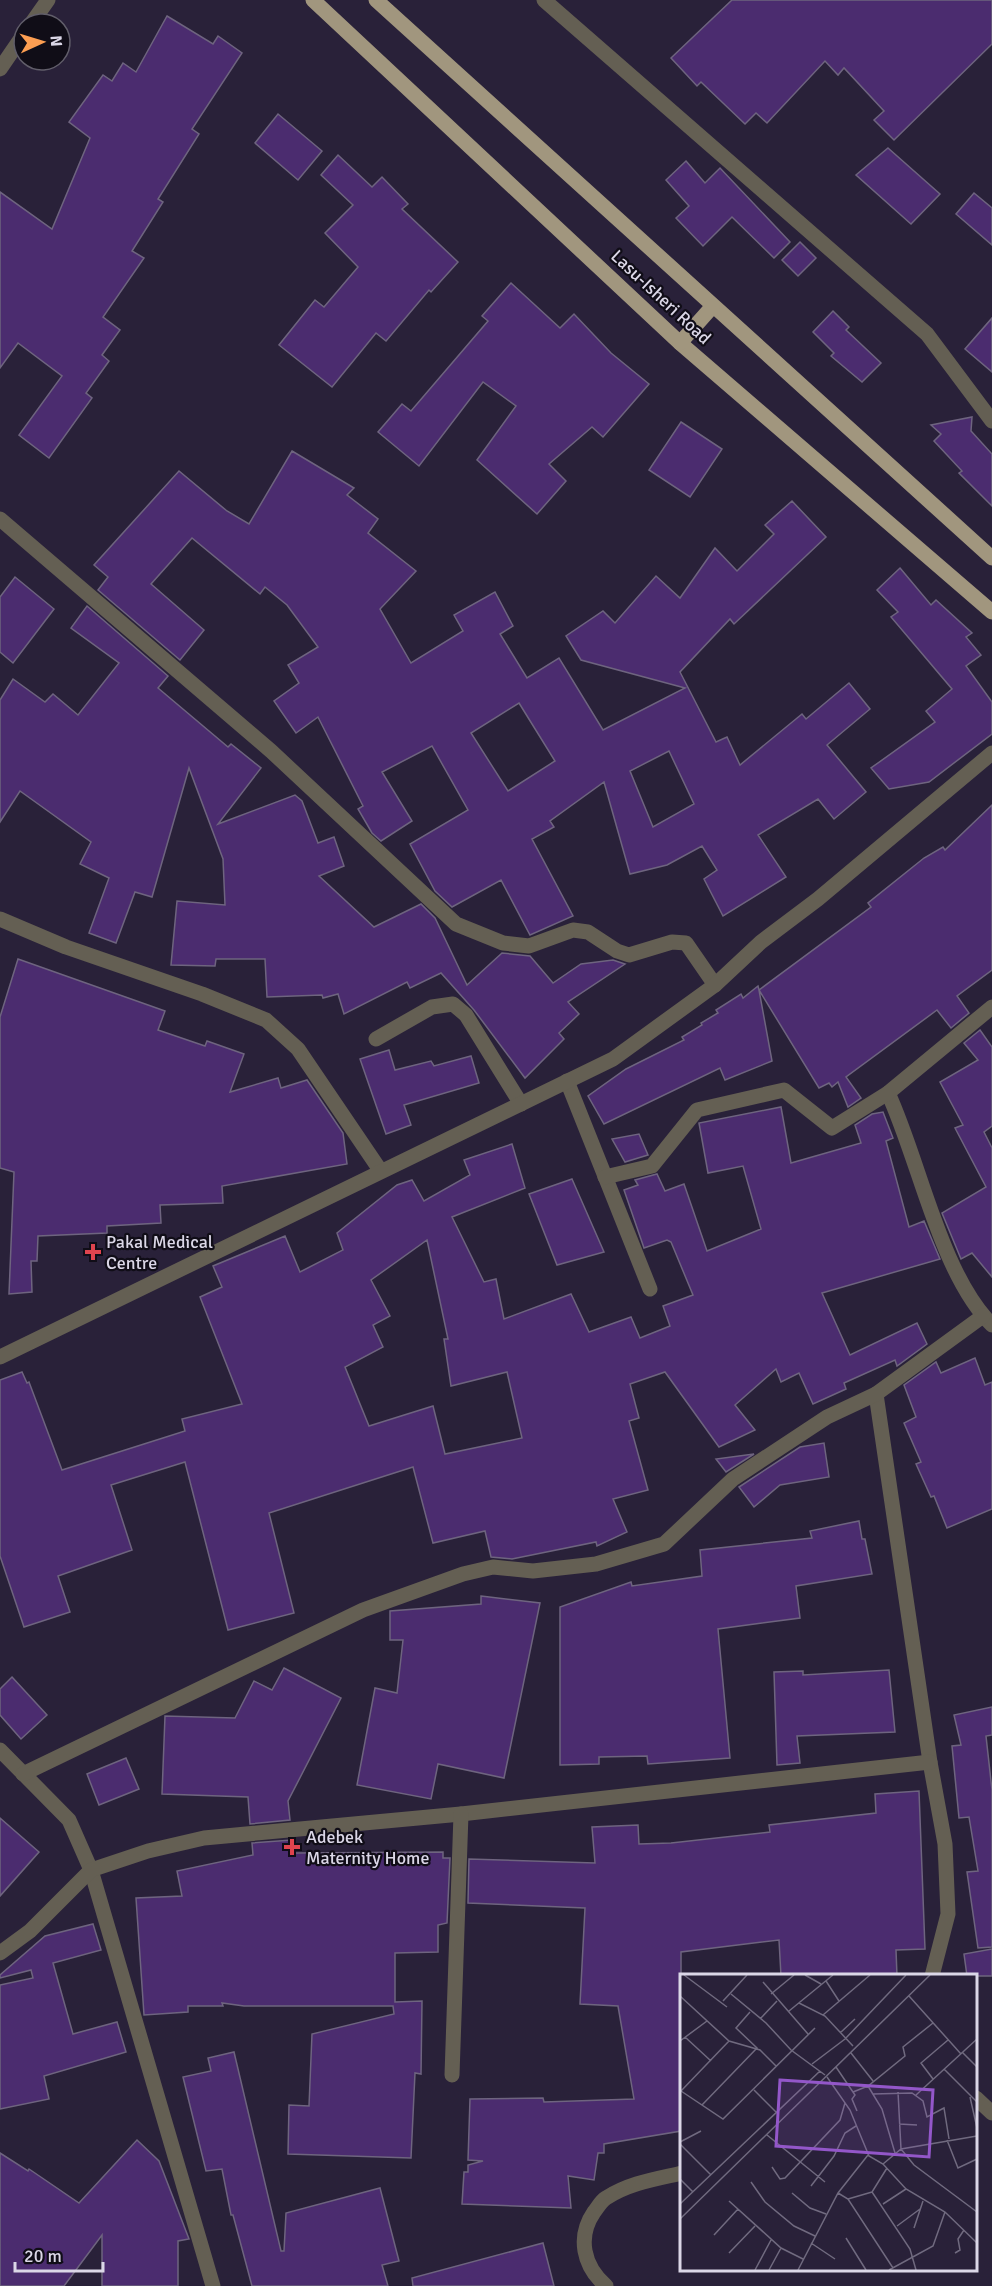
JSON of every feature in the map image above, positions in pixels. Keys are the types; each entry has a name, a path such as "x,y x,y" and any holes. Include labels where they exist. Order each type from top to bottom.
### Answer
{"main road":[{"name":"Lasu-Isheri Road","path":"313,0 680,343 992,612"},
{"name":"Lasu-Isheri Road","path":"376,0 712,307 992,558"},
{"path":"680,343 712,307"}],"street":[{"path":"544,0 927,334 992,421"},
{"path":"0,69 12,52"},
{"path":"0,519 271,751 456,924 503,944 529,946 573,930 588,932 617,951 629,955 672,942 686,943 715,985"},
{"path":"0,1358 380,1170 613,1059 715,985 761,942 818,899 992,753"},
{"path":"0,919 66,948 202,994 266,1020 298,1049 380,1170"},
{"path":"376,1039 432,1007 453,1004 466,1015 522,1104"},
{"path":"605,1177 652,1166 697,1110 784,1090 832,1128 888,1093 992,1007"},
{"path":"567,1081 650,1289"},
{"path":"24,1774 363,1610 396,1598 463,1574 493,1567 533,1571 596,1564 664,1544 733,1479 827,1417 876,1394 988,1320 953,1266 902,1124 888,1093"},
{"path":"876,1394 930,1762 945,1844 948,1914 933,1974"},
{"path":"0,1750 69,1820 91,1870 213,2286"},
{"path":"0,1953 30,1932 91,1870 148,1851 204,1838 461,1814 930,1762"},
{"path":"452,2075 461,1814"},
{"path":"977,2099 992,2114"},
{"path":"606,2286 598,2279 582,2249 586,2224 604,2199 636,2183 680,2173"}],"building":[{"path":"732,0 992,0 992,44 894,140 874,120 884,111 844,68 838,75 825,61 767,123 756,113 745,124 701,82 697,86 671,58"},
{"path":"167,16 213,44 218,36 242,53 192,129 199,134 158,199 163,202 132,251 144,258 103,317 120,330 102,355 109,361 86,393 92,398 49,458 19,435 62,376 18,343 0,368 0,192 52,229 90,138 69,122 103,75 112,81 123,63 136,72"},
{"path":"278,114 322,151 298,180 255,143"},
{"path":"888,148 940,194 911,224 856,175"},
{"path":"338,155 372,187 382,177 408,204 402,209 458,262 431,292 429,290 386,341 376,333 332,387 279,345 315,300 324,307 358,267 325,233 353,205 321,175"},
{"path":"686,161 705,183 720,168 790,242 774,258 732,217 703,246 676,218 689,206 666,180"},
{"path":"974,193 992,208 992,245 956,214"},
{"path":"800,242 816,258 798,276 782,260"},
{"path":"511,283 560,328 574,314 611,353 649,384 603,437 592,427 549,464 566,481 537,514 477,460 516,406 483,382 419,466 378,432 402,404 411,411 488,321 482,316"},
{"path":"833,311 849,327 846,330 881,363 862,382 831,356 834,353 813,332"},
{"path":"992,318 992,372 965,349"},
{"path":"972,417 971,431 992,454 992,506 959,473 962,471 934,441 941,434 931,425"},
{"path":"681,422 722,449 690,497 649,470"},
{"path":"292,451 354,488 347,495 378,519 368,533 416,571 380,609 411,663 463,631 454,615 495,592 513,626 500,634 527,678 559,658 603,730 685,688 581,660 566,636 603,611 615,623 656,576 680,598 715,548 737,571 774,534 765,525 792,501 826,537 734,624 730,619 680,672 716,742 727,737 740,765 802,714 806,719 849,683 870,709 827,745 866,792 834,819 818,799 758,835 786,877 723,916 704,879 717,870 702,846 667,865 630,874 604,782 550,821 554,827 532,839 573,916 530,935 501,880 452,907 435,891 410,844 468,810 432,746 382,772 412,821 381,841 372,833 358,809 363,806 318,717 296,733 274,701 299,683 288,665 318,647 287,605 265,587 260,594 192,538 151,584 204,630 180,660 98,590 108,577 94,565 179,471 227,511 249,524","holes":["519,703 555,761 508,791 471,733","669,751 694,804 653,827 630,771"]},
{"path":"900,568 931,605 936,600 972,633 966,637 981,655 966,666 992,702 992,734 929,782 889,789 871,768 935,722 926,711 952,689 891,617 898,612 877,590"},
{"path":"15,577 54,609 13,663 0,652 0,597"},
{"path":"87,606 168,676 158,688 228,747 231,744 261,768 218,824 295,795 302,801 318,843 334,837 344,866 319,876 374,927 421,904 435,918 467,985 502,953 530,956 553,983 581,964 613,960 625,964 568,1002 579,1014 559,1033 564,1039 525,1078 474,1010 441,973 410,988 407,982 344,1014 338,994 323,998 322,995 267,997 265,959 216,959 215,966 171,965 177,901 225,905 223,859 189,768 152,897 135,892 116,943 89,933 109,878 80,864 91,842 20,791 0,822 0,700 13,679 45,702 53,694 78,715 119,663 71,628"},
{"path":"992,805 992,970 957,996 969,1013 951,1028 937,1010 846,1077 861,1098 848,1107 838,1082 832,1087 829,1083 819,1088 759,990 871,907 868,903 924,858 943,847 945,850"},
{"path":"18,959 165,1011 158,1030 205,1046 207,1041 244,1054 230,1092 278,1078 281,1088 307,1080 343,1133 347,1164 222,1186 223,1203 160,1205 161,1223 107,1226 107,1233 38,1236 37,1261 31,1261 32,1292 9,1294 14,1172 0,1168 0,1017"},
{"path":"758,986 772,1061 725,1080 720,1068 604,1124 588,1096 626,1069 684,1040 682,1037 718,1013 716,1010 741,994 743,998"},
{"path":"980,1030 992,1047 992,1126 984,1132 992,1148 992,1277 972,1253 961,1259 942,1213 986,1187 955,1128 963,1125 940,1082 978,1060 964,1043"},
{"path":"389,1050 395,1070 431,1061 434,1066 471,1056 479,1083 404,1105 411,1125 386,1134 360,1059"},
{"path":"781,1107 791,1163 861,1143 855,1125 872,1114 883,1112 893,1138 886,1141 909,1227 924,1221 940,1259 822,1293 850,1355 917,1323 927,1344 897,1366 895,1360 844,1383 846,1389 813,1404 799,1373 781,1382 776,1369 735,1405 755,1430 719,1447 665,1372 630,1384 639,1418 629,1421 648,1490 613,1499 627,1532 597,1546 596,1542 512,1559 491,1557 485,1531 433,1543 413,1467 269,1513 294,1613 228,1630 185,1462 111,1485 132,1550 58,1576 70,1612 24,1627 0,1556 0,1380 22,1372 27,1383 29,1382 62,1470 185,1431 182,1419 242,1404 200,1297 222,1287 213,1266 285,1236 300,1272 343,1250 337,1233 397,1185 412,1180 424,1201 470,1175 464,1160 512,1144 525,1188 452,1217 484,1282 496,1279 504,1319 571,1294 589,1332 631,1317 640,1338 670,1326 663,1306 693,1295 671,1242 667,1240 644,1248 624,1190 638,1185 635,1180 657,1174 665,1191 684,1184 707,1251 761,1229 743,1166 708,1173 699,1123","holes":["427,1240 448,1339 444,1339 451,1386 507,1372 522,1438 445,1454 433,1406 369,1426 345,1367 383,1347 373,1325 390,1316 371,1280"]},
{"path":"639,1134 648,1155 625,1162 612,1139"},
{"path":"572,1179 604,1252 557,1265 529,1194"},
{"path":"975,1358 985,1385 992,1382 992,1509 947,1528 934,1496 931,1497 916,1464 921,1462 904,1423 916,1417 904,1385 936,1362 941,1373"},
{"path":"824,1443 829,1477 780,1485 754,1507 739,1487 800,1447"},
{"path":"754,1454 726,1472 716,1459"},
{"path":"859,1521 872,1574 796,1586 800,1618 718,1629 730,1758 648,1764 647,1756 599,1757 599,1764 560,1765 560,1607 631,1582 632,1586 702,1576 700,1550 812,1538 810,1531"},
{"path":"481,1596 540,1603 504,1778 438,1764 431,1799 357,1785 375,1688 397,1693 403,1640 390,1640 390,1611 481,1604"},
{"path":"284,1668 341,1698 288,1801 290,1820 250,1824 248,1797 162,1794 165,1716 235,1718 254,1681 272,1690"},
{"path":"889,1670 895,1732 797,1736 800,1763 777,1765 774,1672 803,1671 803,1675"},
{"path":"12,1677 47,1715 21,1739 0,1715 0,1689"},
{"path":"992,1707 992,1735 986,1736 992,1790 992,1947 978,1948 967,1872 978,1871 969,1817 959,1818 952,1746 961,1745 954,1715"},
{"path":"126,1758 139,1789 99,1805 87,1774"},
{"path":"919,1791 925,1949 896,1950 897,1974 781,1974 779,1940 681,1952 680,2131 604,2144 604,2153 598,2153 594,2180 568,2176 571,2208 462,2204 464,2172 468,2172 468,2165 483,2161 468,2160 470,2099 543,2098 544,2102 634,2099 618,2006 580,2004 585,1908 468,1903 469,1859 595,1863 592,1827 638,1825 639,1844 671,1843 770,1832 769,1825 876,1813 875,1794"},
{"path":"0,1818 39,1852 0,1896"},
{"path":"292,1840 293,1853 443,1852 443,1858 450,1858 447,1923 438,1925 438,1952 395,1953 395,2002 422,2001 421,2074 415,2073 411,2158 288,2154 289,2105 309,2106 312,2034 394,2014 393,2006 244,2006 222,2003 223,2006 188,2006 188,2012 144,2015 136,1898 182,1896 177,1871 253,1855 252,1843"},
{"path":"93,1924 101,1950 53,1963 73,2034 117,2022 126,2052 44,2076 49,2099 0,2109 0,1985 33,1978 31,1970 0,1978 0,1975 45,1936"},
{"path":"992,1949 992,1976 967,1974 964,1954"},
{"path":"234,2052 281,2251 284,2251 286,2213 380,2188 399,2261 382,2265 388,2286 252,2286 233,2215 231,2215 222,2169 206,2171 183,2077 211,2071 208,2058"},
{"path":"137,2140 159,2161 189,2239 178,2241 178,2286 102,2286 102,2235 64,2286 0,2286 0,2153 28,2171 29,2169 79,2203"},
{"path":"543,2243 554,2286 413,2286 412,2278"}],"place":[{"name":"Pakal Medical Centre","path":"93,1252"},
{"name":"Adebek Maternity Home","path":"292,1847"}]}
